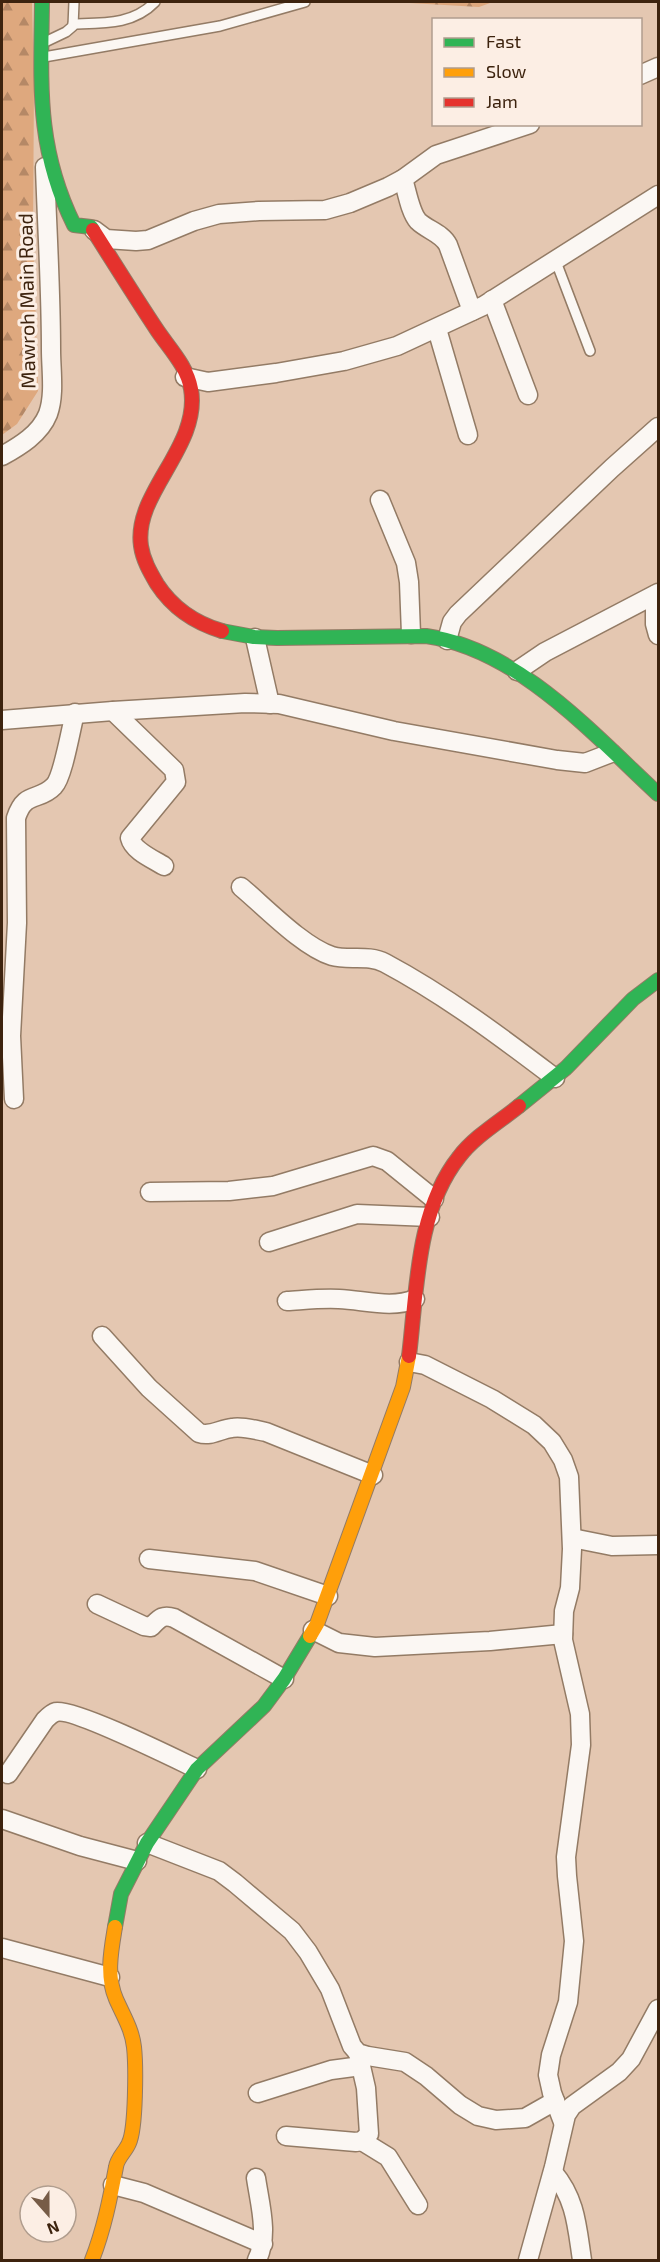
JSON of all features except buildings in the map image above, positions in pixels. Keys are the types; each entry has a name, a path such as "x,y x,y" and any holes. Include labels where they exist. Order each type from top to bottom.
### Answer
{"street":[{"path":"42,2 43,124 53,172 64,205 74,225 91,227 106,239 148,240 194,221 219,214 325,210 350,203 403,179 436,155 524,126"},
{"path":"642,74 658,67"},
{"name":"Mawroh Main Road","path":"2,456 40,428 48,413 51,393 51,311 43,124"},
{"path":"403,179 416,219 429,230 444,238 448,245 472,311"},
{"path":"186,377 208,382 276,373 344,361 397,346 437,329 492,300 658,195"},
{"path":"91,227 176,359 190,389 191,418 183,443 142,521 141,543 146,566 165,593 184,614 212,629 255,638 363,638 411,634 447,640 517,671 558,704 658,794"},
{"path":"492,300 528,395"},
{"path":"437,329 468,435"},
{"path":"447,640 452,622 458,614 658,427"},
{"path":"380,500 406,563 411,634"},
{"path":"517,671 545,652 657,594"},
{"path":"657,594 655,624 658,635"},
{"path":"255,638 270,704"},
{"path":"2,720 75,713 244,703 279,704 394,731 557,760 585,763 611,753"},
{"path":"113,711 174,770 177,776 176,782 130,838 136,848 164,866"},
{"path":"14,1099 7,1013 8,944 17,923 9,825 26,800 47,791 58,780 75,713"},
{"path":"242,887 296,934 324,953 342,958 358,957 383,962 460,1009 555,1078"},
{"path":"92,2260 102,2235 116,2164 130,2142 133,2124 134,2048 128,2021 115,1997 110,1977 111,1951 121,1894 147,1843 197,1769 264,1706 284,1679 314,1630 373,1475 403,1387 410,1362 415,1299 430,1217 434,1199 446,1175 459,1156 499,1121 555,1078 578,1057 621,1010 644,989 658,980"},
{"path":"150,1192 229,1191 273,1186 374,1156 387,1161 434,1199"},
{"path":"269,1242 357,1214 430,1217"},
{"path":"287,1301 340,1299 405,1304 415,1299"},
{"path":"102,1336 149,1388 199,1433 205,1435 233,1428 249,1428 266,1432 373,1475"},
{"path":"410,1362 425,1365 492,1399 544,1433 563,1460 569,1477 572,1538 570,1588 564,1611 563,1634 580,1714 581,1745 566,1857 573,1917 573,1968 568,2002 551,2055 548,2075 563,2122"},
{"path":"572,1538 612,1546 658,1545"},
{"path":"148,1559 255,1571 328,1596"},
{"path":"97,1604 144,1626 151,1627 160,1617 166,1615 174,1618 284,1679"},
{"path":"314,1630 339,1643 375,1647 490,1641 563,1634"},
{"path":"8,1774 45,1720 52,1713 59,1711 143,1743 197,1769"},
{"path":"2,1819 80,1846 138,1861"},
{"path":"147,1843 219,1871 292,1931 308,1952 330,1989 352,2046 360,2060 366,2088 369,2134 362,2141"},
{"path":"2,1948 110,1977"},
{"path":"528,2260 553,2172 563,2122 572,2106 619,2072 631,2059 657,2014"},
{"path":"258,2093 360,2060 405,2062 426,2076 460,2105 478,2116 496,2120 525,2118 555,2101"},
{"path":"286,2136 362,2141 388,2157 418,2205"},
{"path":"553,2172 570,2197 582,2260"},
{"path":"113,2185 144,2193 260,2252 263,2224 256,2178"}],"lane":[{"path":"42,43 66,32 73,24 74,2"},
{"path":"73,24 120,22 148,9 155,2"},
{"path":"42,57 211,28 305,2"},
{"path":"555,259 590,351"}],"green space":[{"path":"2,2 32,2 33,236 38,391 17,424 2,435"},
{"path":"392,2 493,2 479,7"}],"traffic: fast":[{"path":"42,2 43,116 53,169 74,225 91,227 93,230"},
{"path":"222,631 254,637 277,638 426,636 460,644 492,658 523,676 552,697 658,794"},
{"path":"519,1106 566,1068 633,999 658,980"},
{"path":"115,1927 121,1894 147,1843 197,1769 264,1706 284,1679 310,1636"}],"traffic: slow":[{"path":"310,1636 317,1624 403,1387 409,1356"},
{"path":"92,2260 106,2214 117,2164 128,2146 134,2111 133,2040 111,1981 110,1963 115,1927"}],"traffic: jam":[{"path":"93,230 182,365 191,389 191,410 186,431 156,488 141,526 143,556 157,584 177,607 203,624 222,631"},
{"path":"409,1356 421,1252 434,1202 445,1178 465,1150 479,1136 519,1106"}]}
